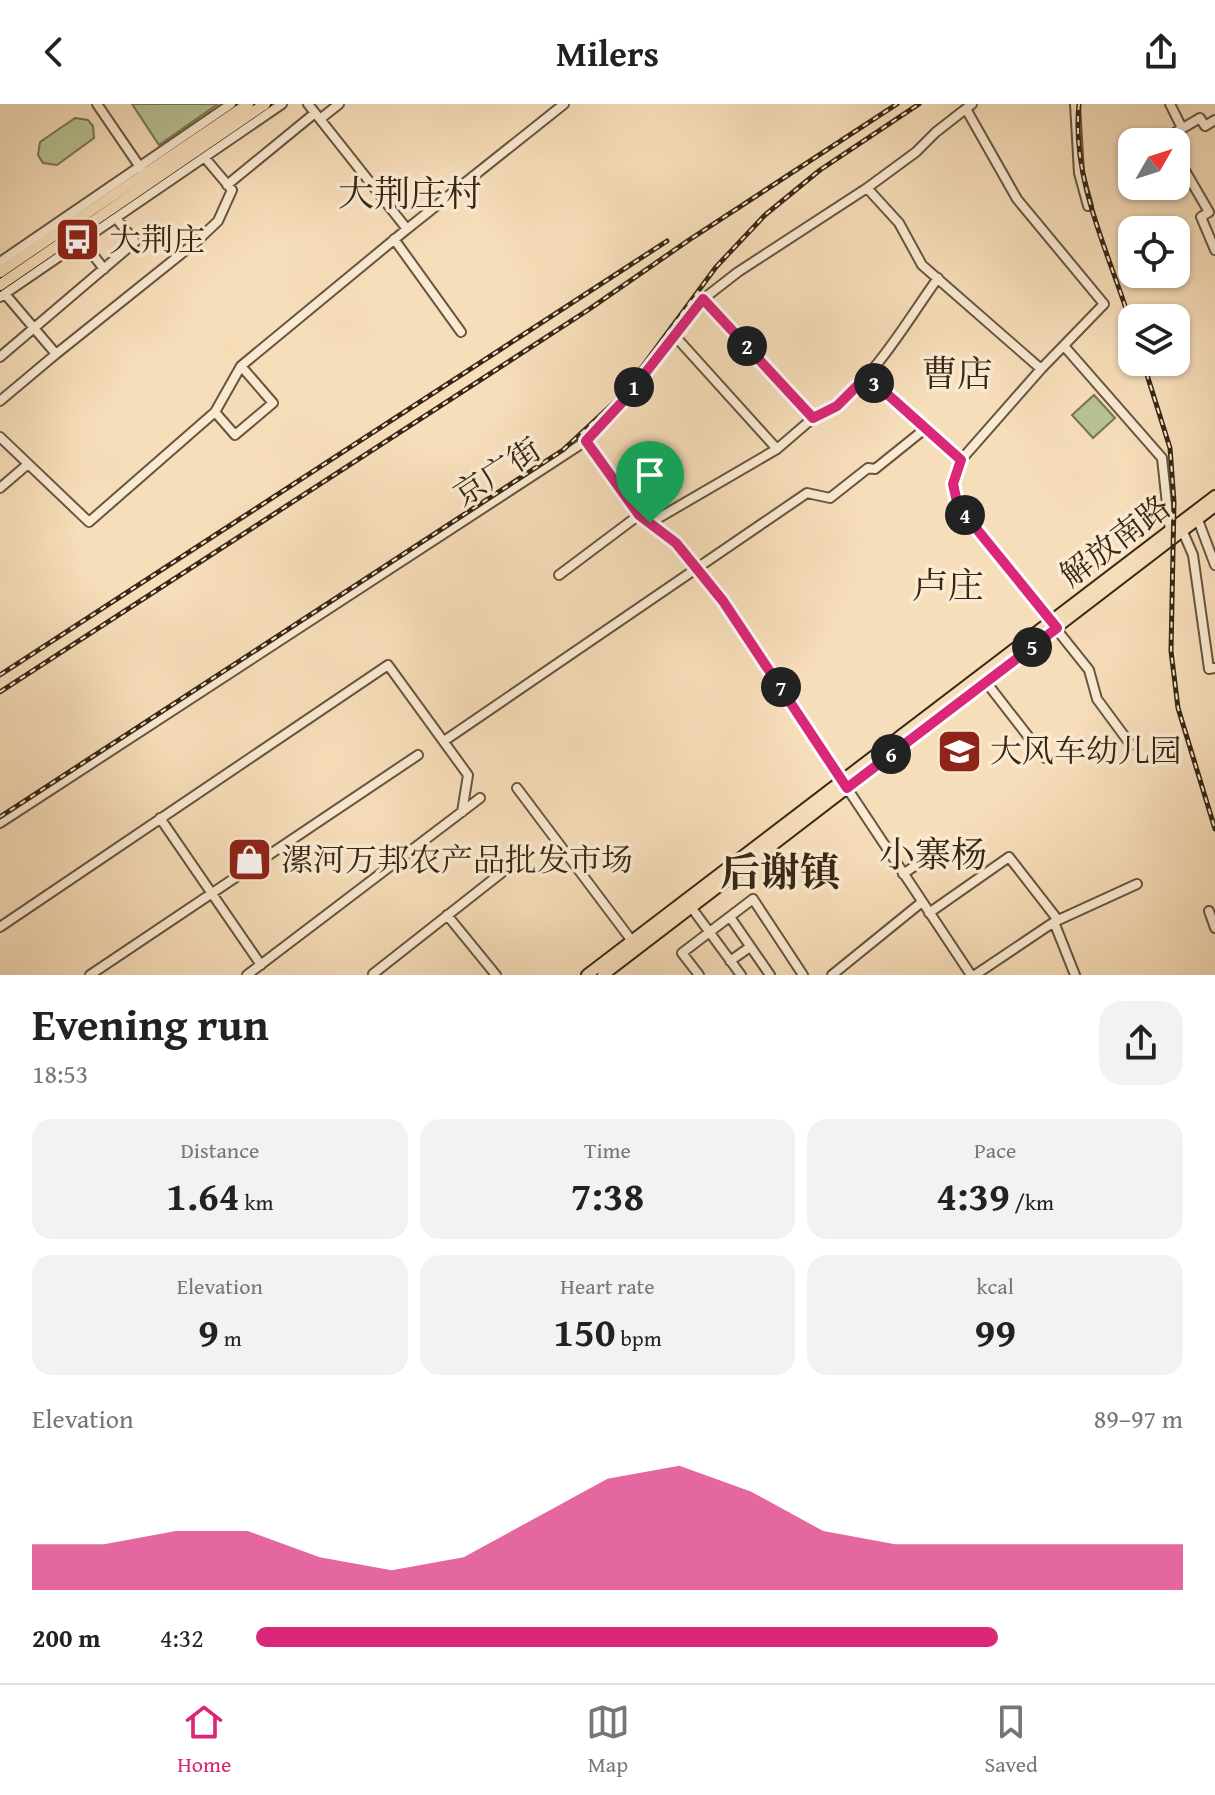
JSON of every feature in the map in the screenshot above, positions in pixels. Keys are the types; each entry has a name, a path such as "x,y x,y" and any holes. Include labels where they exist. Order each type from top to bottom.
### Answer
{"main road":[{"path":"0,272 74,229 248,104"},
{"path":"148,178 265,104"},
{"path":"2,292 74,229"},
{"name":"解放南路","path":"587,975 986,682 1215,496"},
{"name":"解放南路","path":"603,975 845,784 1215,506"}],"street":[{"path":"97,104 148,178"},
{"path":"74,229 148,178 231,104"},
{"path":"0,262 74,229 116,218 148,178 205,158 282,104"},
{"path":"308,104 407,229"},
{"path":"227,185 318,116 339,104"},
{"path":"0,437 89,522 215,412 241,366 564,104"},
{"path":"1075,104 1079,173 1088,206"},
{"path":"1170,104 1182,128 1200,118 1205,126 1215,120"},
{"path":"969,106 1017,199 1104,304 1041,369 961,460 953,484 958,506 1089,670 1097,699 1131,745"},
{"name":"京广街","path":"0,823 586,441 625,399 703,299 738,272 867,188 916,152 969,106"},
{"path":"0,401 218,221 232,190 205,158"},
{"path":"1190,179 1209,212 1201,217 1215,250"},
{"path":"867,188 899,223 922,265 1041,369"},
{"path":"0,357 135,242 116,218"},
{"path":"74,229 104,269"},
{"path":"394,239 461,332"},
{"path":"650,523 777,449 813,418 837,406 867,376 938,278"},
{"path":"2,292 56,354"},
{"path":"703,299 813,418"},
{"path":"674,335 777,449"},
{"path":"1064,346 1162,458 1170,532"},
{"path":"215,412 235,435 273,403 241,366"},
{"path":"867,376 961,460"},
{"path":"444,741 807,493 830,498 868,468 875,469 926,428"},
{"path":"586,441 639,515 676,543 723,601 973,975 1056,921 1137,884"},
{"path":"0,488 28,464"},
{"path":"559,575 639,515"},
{"path":"1198,520 1215,565"},
{"path":"1183,532 1193,555 1209,669 1215,668"},
{"path":"0,927 388,665 468,775 462,812"},
{"path":"986,682 1045,758"},
{"path":"90,975 418,755"},
{"path":"517,788 632,941"},
{"path":"247,975 480,798"},
{"path":"160,818 261,965"},
{"path":"903,874 931,855"},
{"path":"929,913 1009,857 1056,921 1075,975"},
{"path":"373,974 519,859"},
{"path":"699,975 682,953 753,899 803,975"},
{"path":"832,975 922,902"},
{"path":"691,907 740,975"},
{"path":"1209,911 1215,928"},
{"path":"447,915 496,975"},
{"path":"730,917 770,975"},
{"path":"730,961 750,947"}],"green space":[{"path":"132,104 218,104 159,145"},
{"path":"75,118 88,120 93,126 94,138 57,165 43,163 38,155 40,142"},
{"path":"1094,395 1115,418 1093,438 1072,415"}],"railway":[{"path":"0,692 588,310 897,104"},
{"path":"0,817 563,450 620,397 716,267 765,215 820,170 919,104"},
{"path":"1079,104 1078,133 1086,189 1124,304"},
{"path":"0,675 667,241"},
{"path":"1147,376 1170,448 1174,502 1171,651 1178,708 1215,829"}],"place":[{"name":"大荆庄","path":"78,240"},
{"name":"大风车幼儿园","path":"959,751"},
{"name":"漯河万邦农产品批发市场","path":"250,860"}],"district":[{"name":"大荆庄村","path":"410,193"},
{"name":"曹店","path":"957,373"},
{"name":"卢庄","path":"948,585"},
{"name":"小寨杨","path":"933,854"},
{"name":"后谢镇","path":"780,872"}],"route":[{"path":"703,299 813,418 837,406 867,376 961,460 953,484 958,506 1057,628 847,788 723,601 676,543 650,523 639,515 586,441 625,399 703,299"}]}
